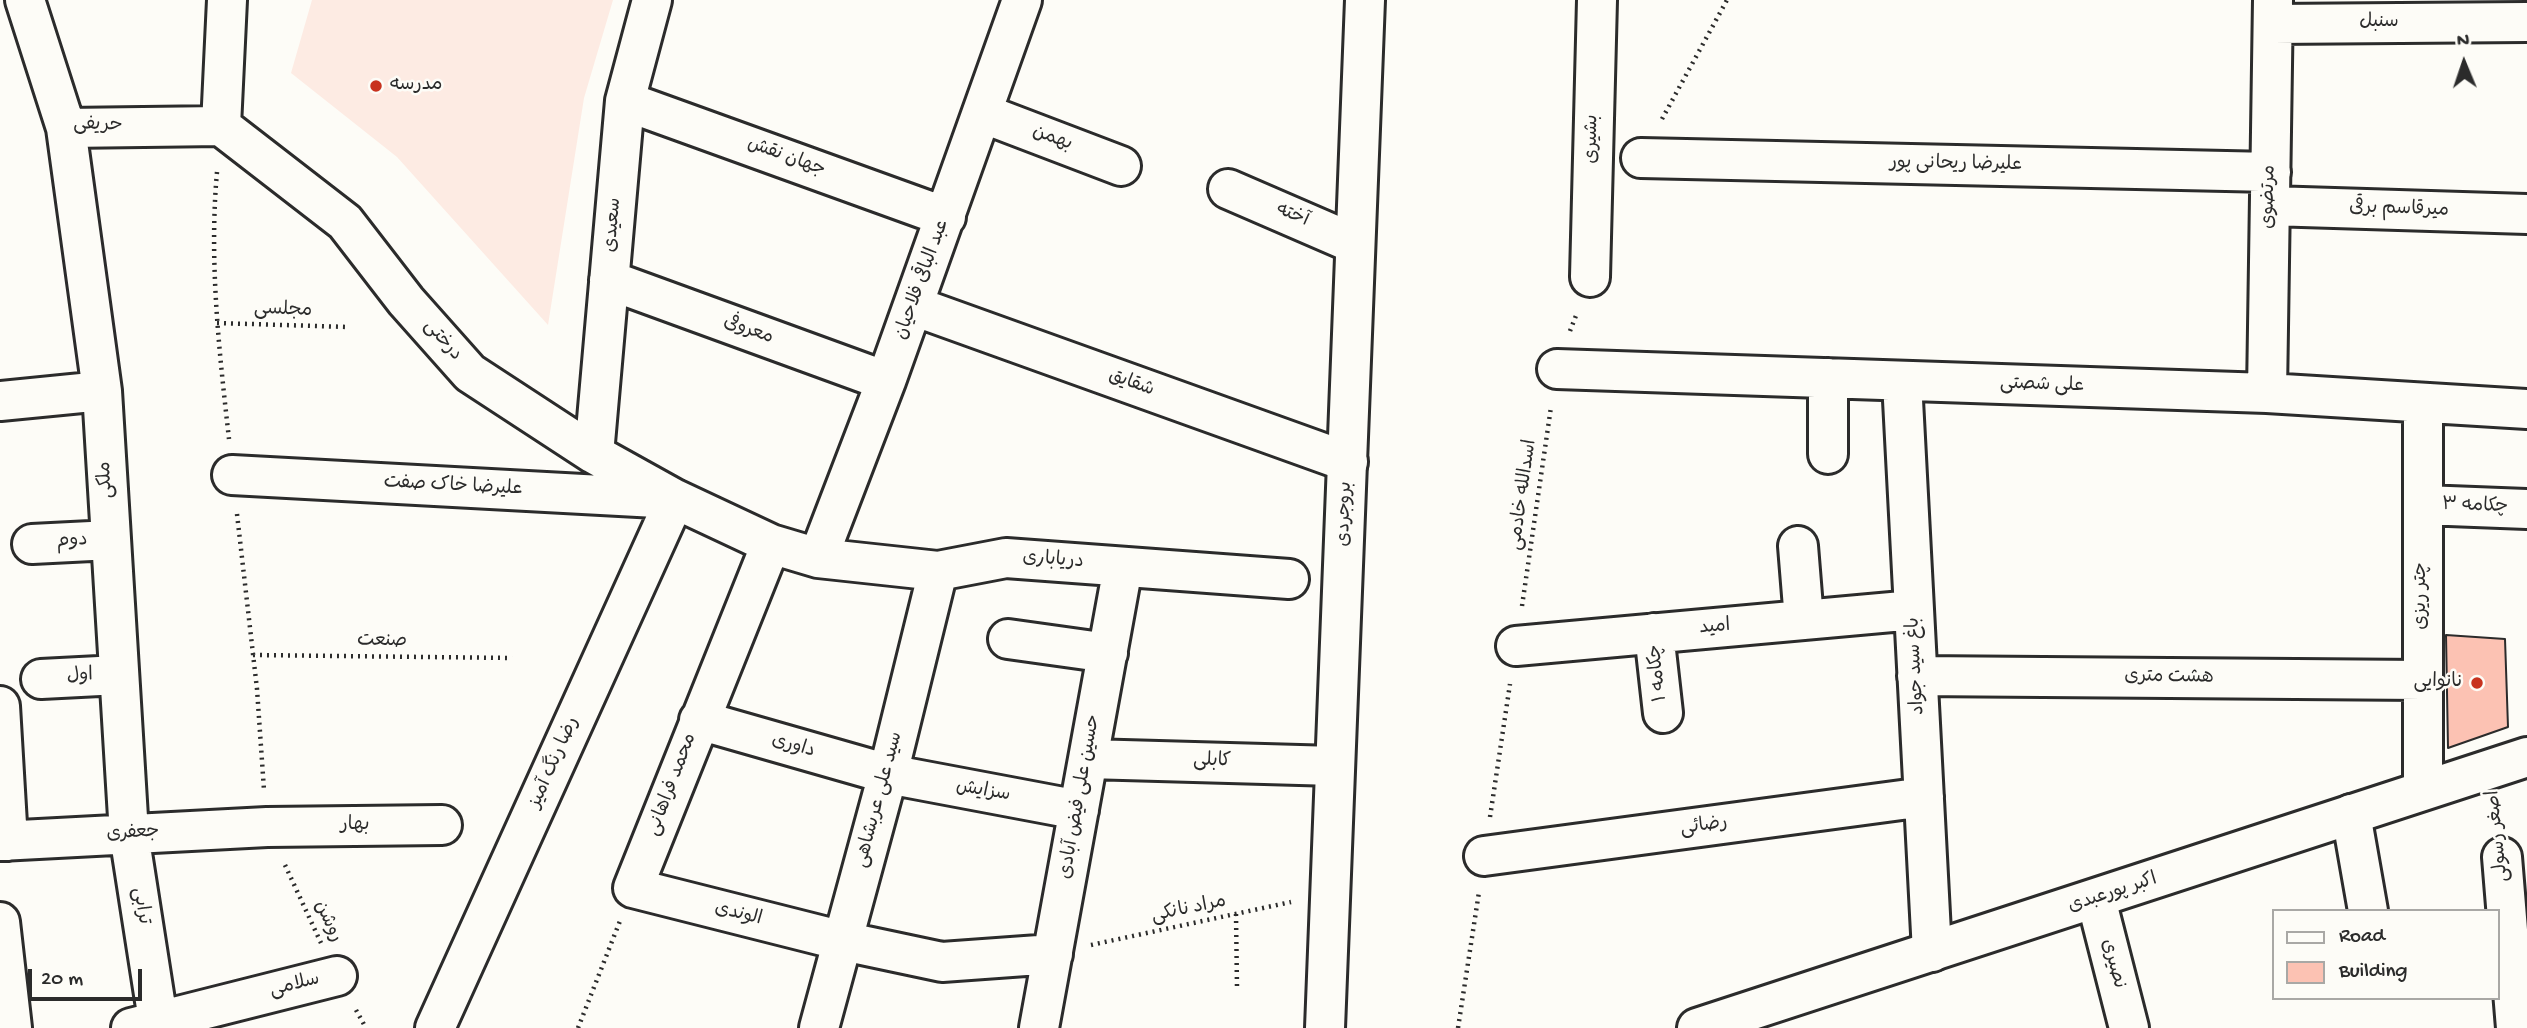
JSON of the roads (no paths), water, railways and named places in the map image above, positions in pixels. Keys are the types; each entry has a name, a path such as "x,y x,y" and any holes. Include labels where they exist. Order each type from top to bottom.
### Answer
{"street":[{"name":"حریفی","path":"25,0 66,128 221,125"},
{"path":"221,125 227,0"},
{"name":"سعیدی","path":"594,454 625,101 652,0"},
{"name":"عبد الباقی فلاحیان","path":"818,558 887,382 1022,0"},
{"name":"بروجردی","path":"1325,1028 1365,0"},
{"name":"بشیری","path":"1590,277 1597,0"},
{"name":"سنبل","path":"2273,12 2527,22"},
{"name":"مرتضوی","path":"2267,393 2273,12"},
{"name":"جهان نقش","path":"625,101 946,217"},
{"name":"بهمن","path":"982,113 1121,166"},
{"name":"درختی","path":"221,125 345,222 407,301 470,373 594,454 675,499 771,544 818,558"},
{"name":"ملکی","path":"66,128 102,391 129,834"},
{"name":"علیرضا ریحانی پور","path":"1641,158 2270,189"},
{"name":"آخته","path":"1228,189 1355,243"},
{"name":"میرقاسم برقی","path":"2270,189 2527,214"},
{"name":"معروفی","path":"609,280 887,382"},
{"name":"شقایق","path":"914,306 1348,461"},
{"name":"علی شصتی","path":"1557,369 2267,393 2527,409"},
{"path":"1828,378 1828,454"},
{"name":"باغ سید جواد","path":"1902,381 1932,952"},
{"path":"0,401 102,391"},
{"name":"چتر ریزی","path":"2423,403 2423,790"},
{"name":"علیرضا خاک صفت","path":"232,475 675,499"},
{"name":"رضا رنگ آمیز","path":"435,1028 675,499"},
{"name":"چکامه ۳","path":"2423,505 2527,509"},
{"name":"دوم","path":"32,544 111,540"},
{"name":"محمد فراهانی","path":"633,888 771,544"},
{"path":"1798,546 1804,620"},
{"name":"دریاباری","path":"818,558 938,571 1006,558 1289,579"},
{"name":"حسین علی فیض آبادی","path":"1039,1028 1123,567"},
{"name":"سید علی عربشاهی","path":"819,1028 888,775 938,571"},
{"name":"امید","path":"1516,646 1914,610"},
{"name":"چکامه ۱","path":"1654,633 1663,713"},
{"path":"1008,639 1108,653"},
{"name":"اول","path":"41,679 119,675"},
{"name":"هشت متری","path":"1917,676 2421,680"},
{"path":"0,706 4,841"},
{"name":"داوری","path":"699,720 888,775"},
{"name":"اکبر پورعبدی","path":"1697,1028 1748,1020 1932,952 2527,757"},
{"name":"کابلی","path":"1088,759 1335,766"},
{"name":"سزایش","path":"888,775 1079,810"},
{"name":"رضائی","path":"1484,856 1924,797"},
{"path":"2351,814 2368,909"},
{"name":"بهار","path":"267,827 442,825"},
{"name":"جعفری","path":"4,841 267,827"},
{"name":"ترابی","path":"129,834 145,1024"},
{"name":"اصغر رسولی","path":"2501,857 2519,1005"},
{"name":"الوندی","path":"633,888 843,941 942,962 1053,954"},
{"name":"نصیری","path":"2095,900 2129,1028"},
{"path":"0,922 12,1028"},
{"name":"سلامی","path":"145,1024 337,976"}],"place":[{"name":"مدرسه","path":"376,86"},
{"name":"نانوایی","path":"2477,683"}]}
